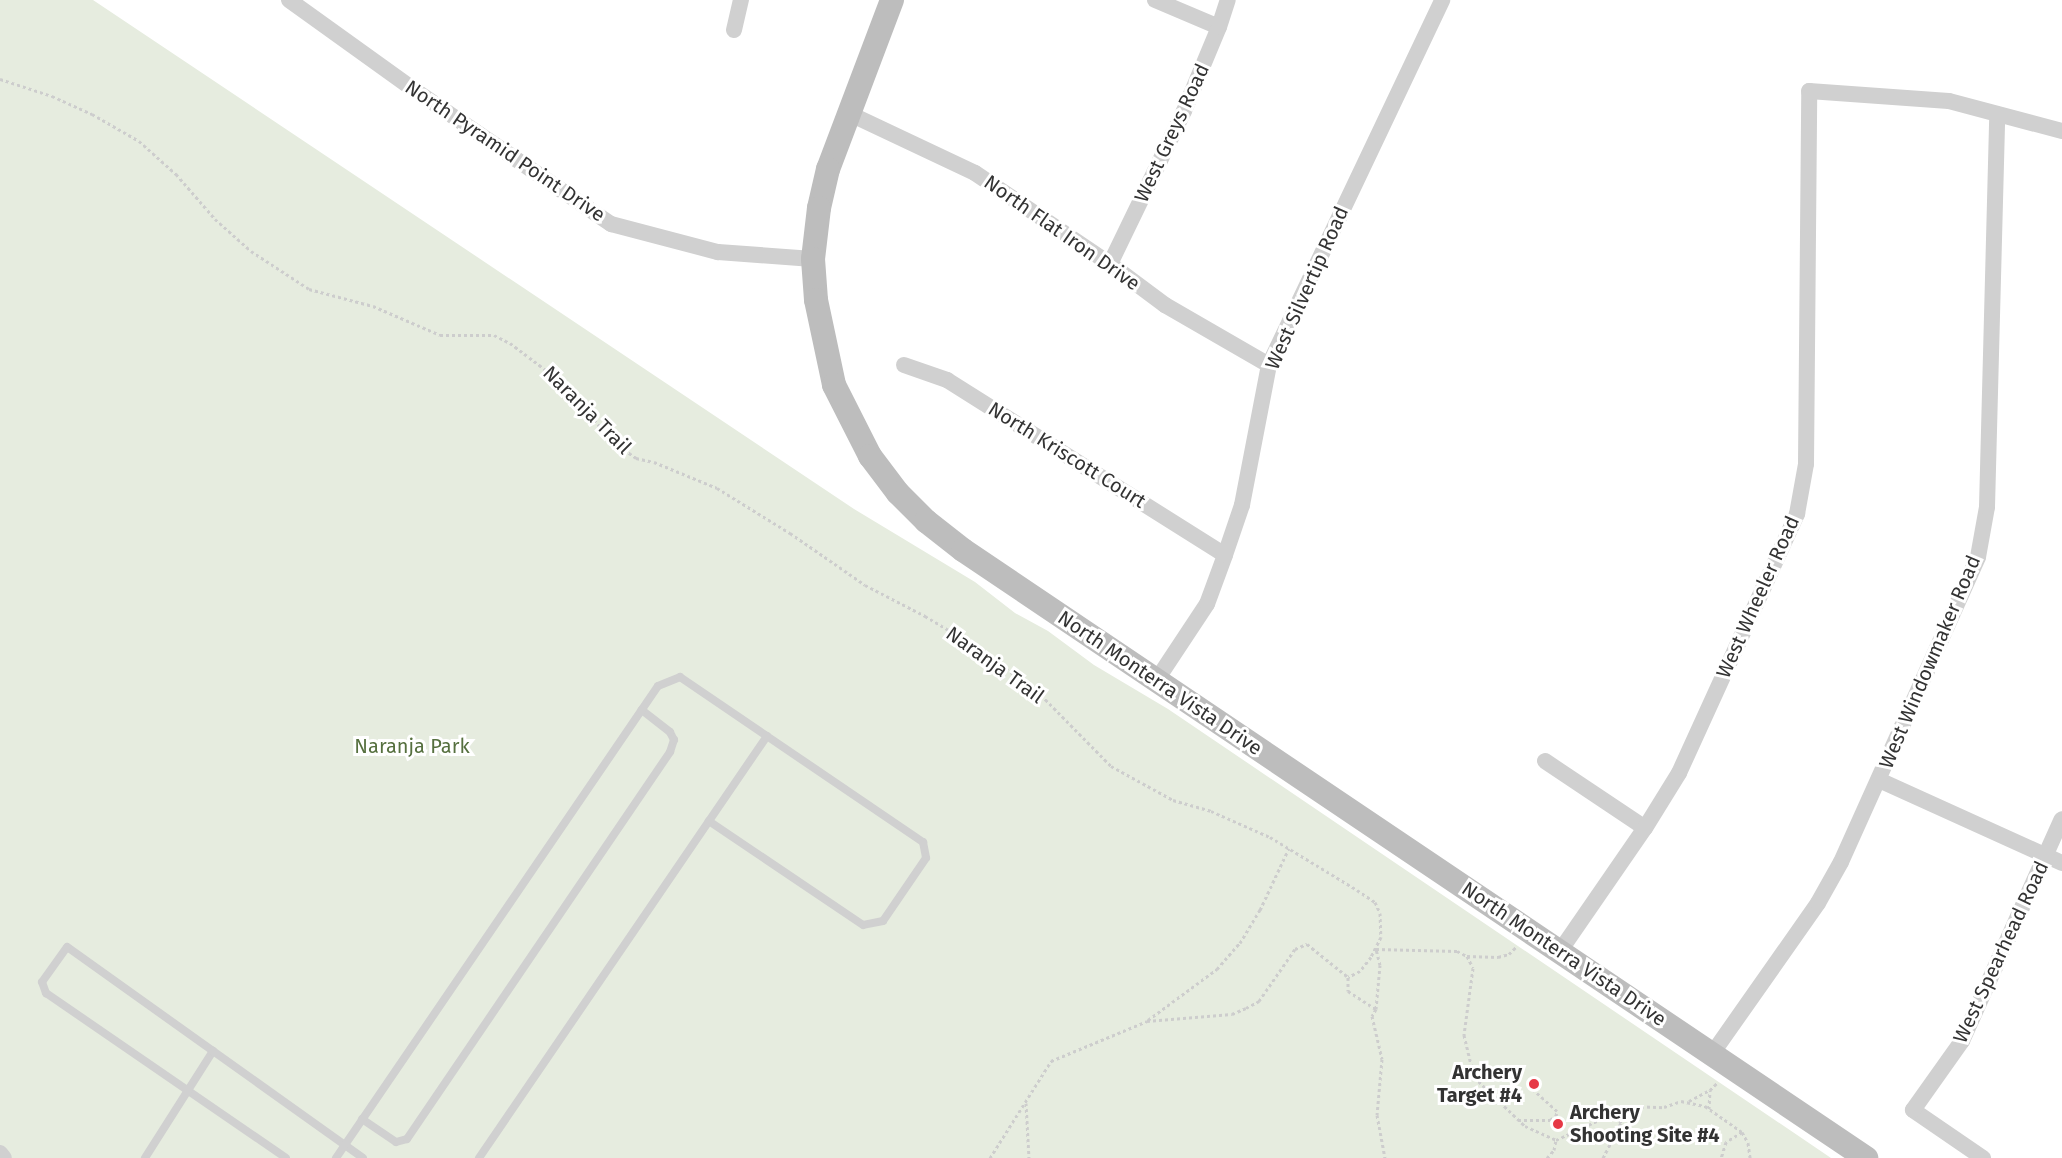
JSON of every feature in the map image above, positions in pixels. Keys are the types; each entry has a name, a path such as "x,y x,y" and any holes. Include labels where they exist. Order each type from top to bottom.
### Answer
{"street":[{"name":"North Pyramid Point Drive","path":"290,0 413,89 611,224 718,252 813,259"},
{"path":"734,30 741,0"},
{"name":"North Monterra Vista Drive","path":"892,0 828,169 819,208 813,259 816,300 834,385 870,456 898,493 926,521 963,550 1866,1158"},
{"path":"1155,0 1219,27"},
{"name":"West Greys Road","path":"1110,264 1184,111 1228,0"},
{"name":"West Silvertip Road","path":"1156,681 1207,604 1225,555 1242,505 1269,365 1442,0"},
{"name":"West Wheeler Road","path":"1560,951 1645,828 1679,773 1797,514 1806,464 1809,91 1949,101 1997,114"},
{"name":"North Flat Iron Drive","path":"848,112 975,173 1110,264 1165,305 1269,365"},
{"path":"1997,114 2062,131"},
{"name":"West Windowmaker Road","path":"1712,1054 1818,903 1841,862 1978,557 1987,507 1997,114"},
{"name":"North Kriscott Court","path":"904,365 947,380 1225,555"},
{"path":"1545,761 1645,828"},
{"path":"1879,780 2062,863"},
{"name":"West Spearhead Road","path":"1983,1158 1913,1110 1962,1041 2062,819"},
{"path":"0,1153 4,1158"}],"lane":[{"path":"336,1158 658,686 680,678 923,842 926,858 883,921 863,925 709,821"},
{"path":"362,1119 396,1142 407,1139 670,752 674,740 670,732 642,710"},
{"path":"479,1158 767,736"},
{"path":"285,1158 46,993 42,982 67,947 363,1158"},
{"path":"145,1158 213,1051"}],"path":[{"name":"Naranja Trail","path":"0,79 92,114 139,141 176,174 215,219 251,251 309,289 373,306 440,335 494,336 510,343 563,382 601,428 619,446 636,458 654,462 717,488 790,533 865,585 925,616 982,650 1041,695 1111,766 1173,800 1241,824 1289,848 1375,902 1380,913 1381,936 1376,949 1380,965 1376,1009 1372,1016 1382,1059 1377,1115 1385,1158"},
{"path":"990,1158 1051,1061 1147,1021 1217,969 1240,943 1260,910 1289,848"},
{"path":"1147,1021 1232,1014 1246,1008 1259,1001 1295,949 1307,944 1348,977"},
{"path":"1348,977 1360,971 1376,949 1457,951 1467,956 1498,957 1509,954 1519,945"},
{"path":"1467,956 1473,969 1464,1035 1474,1077 1518,1120 1542,1135 1556,1140 1629,1106 1664,1107 1681,1101 1709,1109 1742,1132 1748,1143 1750,1158"},
{"path":"1348,977 1348,991 1376,1009"},
{"path":"1687,1102 1710,1090 1720,1080"},
{"path":"1518,1120 1550,1120 1556,1116 1557,1111 1534,1090"},
{"path":"1709,1109 1710,1090"},
{"path":"1026,1103 1029,1158"},
{"path":"1603,1158 1621,1123 1615,1113"},
{"path":"1721,1158 1726,1142 1742,1132"},
{"path":"1547,1158 1554,1149 1556,1140"}],"green space":[{"name":"Naranja Park","path":"0,0 93,0 854,509 975,582 1015,613 1048,631 1094,665 1168,709 1831,1158 0,1158"}],"place":[{"name":"Archery Target #4","path":"1534,1084"},
{"name":"Archery Shooting Site #4","path":"1558,1124"}]}
